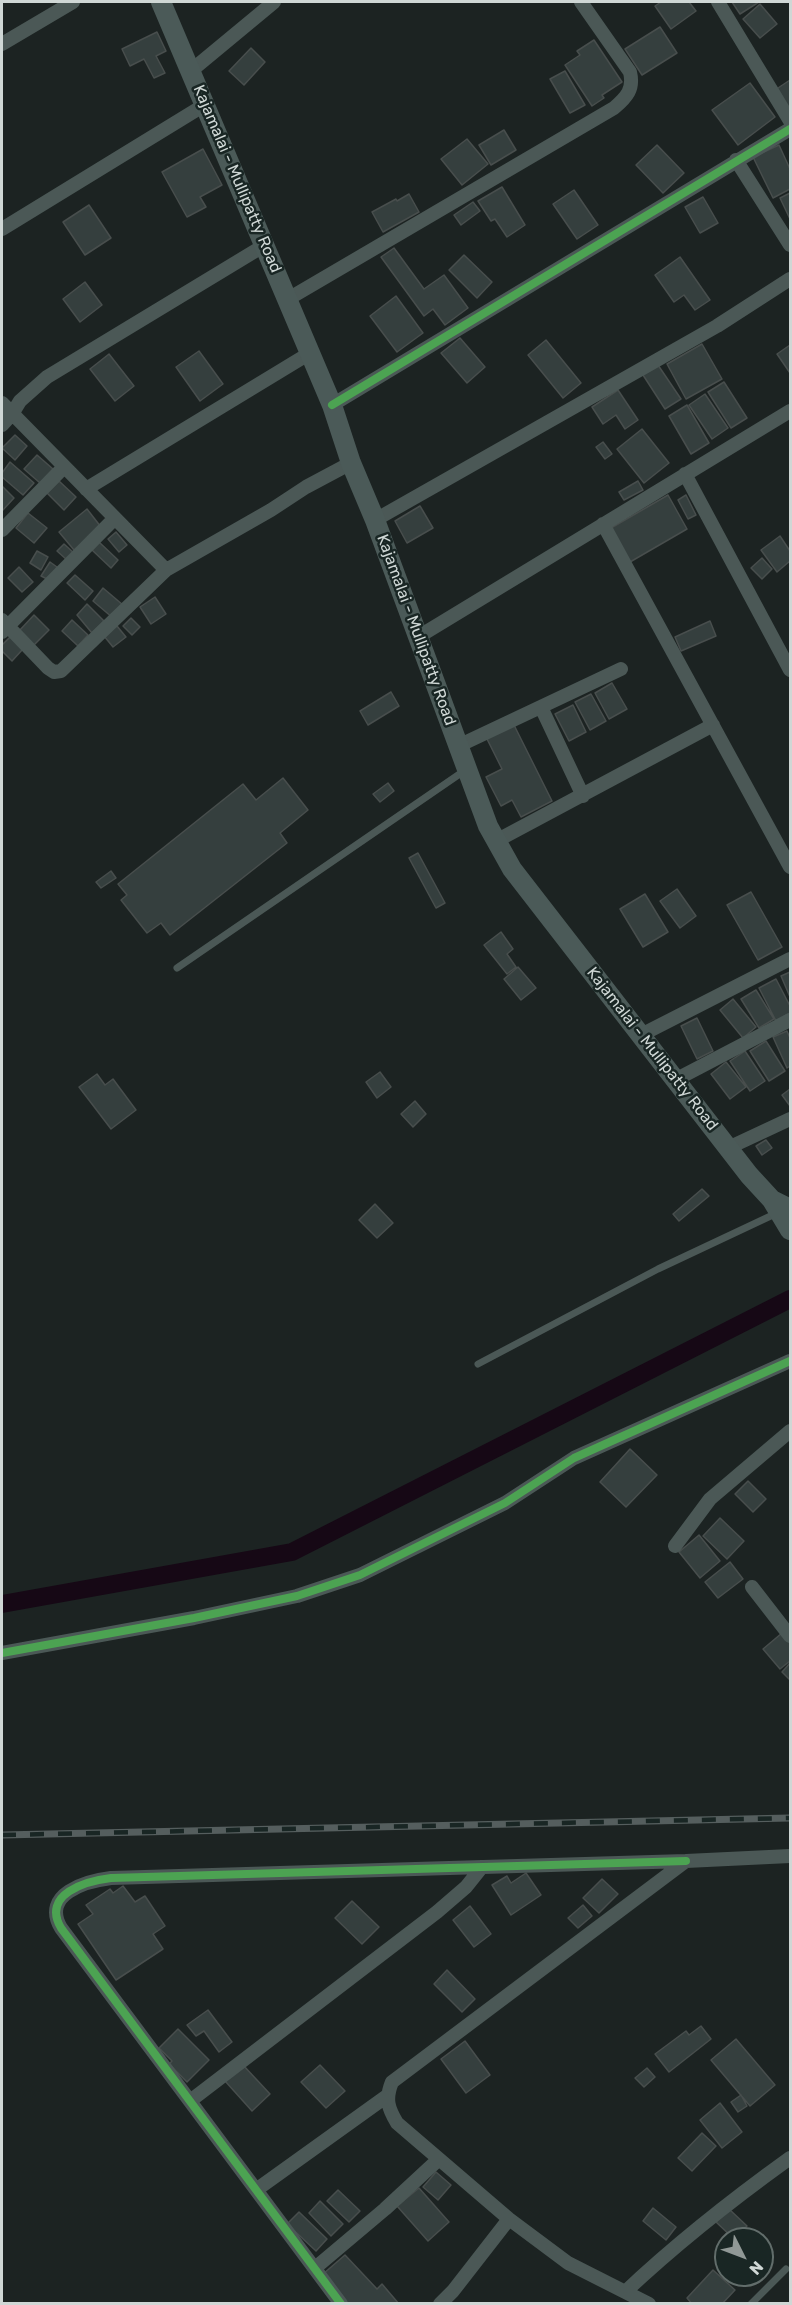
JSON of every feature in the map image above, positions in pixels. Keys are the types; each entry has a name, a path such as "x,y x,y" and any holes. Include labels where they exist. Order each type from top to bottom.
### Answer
{"main road":[{"name":"Kajamalai - Mullipatty Road","path":"161,2 192,70 332,405 351,463 375,520 488,826 512,869 728,1148 781,1207 790,1230"}],"street":[{"path":"2,45 73,2"},
{"path":"192,70 274,2"},
{"path":"288,299 614,108 627,97 632,84 630,72 581,2"},
{"path":"718,2 790,121"},
{"path":"2,228 206,104"},
{"path":"332,405 790,129"},
{"path":"736,160 790,245"},
{"path":"2,425 20,401 47,377 265,244"},
{"path":"375,520 717,326 790,279"},
{"path":"86,489 310,353"},
{"path":"2,403 166,570"},
{"path":"418,637 685,474 789,416"},
{"path":"115,518 3,626 54,672 61,671 166,570 351,463"},
{"path":"2,530 64,467"},
{"path":"685,474 790,670"},
{"path":"603,524 790,867"},
{"path":"458,746 621,669"},
{"path":"541,707 583,796"},
{"path":"496,841 713,726"},
{"path":"641,1035 790,959"},
{"path":"675,1080 790,1020"},
{"path":"728,1148 790,1119"},
{"path":"2,1653 171,1623 297,1596 360,1575 505,1503 574,1458 790,1361"},
{"path":"675,1546 710,1499 790,1431"},
{"path":"752,1587 790,1636"},
{"path":"780,1623 790,1613"},
{"path":"341,2304 60,1928 55,1918 56,1907 64,1896 75,1887 92,1880 111,1878 790,1856"},
{"path":"649,2304 568,2263 509,2219 397,2123 388,2103 392,2082 686,1861"},
{"path":"190,2101 446,1905 466,1887 482,1867"},
{"path":"256,2190 367,2109 388,2103"},
{"path":"625,2292 669,2252 738,2196 790,2158"},
{"path":"315,2268 385,2210 439,2159"},
{"path":"440,2304 453,2291 509,2219"}],"lane":[{"path":"177,968 467,770"},
{"path":"478,1364 781,1207"},
{"path":"751,2304 786,2269"}],"building":[{"path":"661,2 689,2 696,11 671,29 655,6"},
{"path":"732,2 759,2 740,14"},
{"path":"760,4 777,24 760,38 743,19"},
{"path":"660,27 677,53 642,75 625,49"},
{"path":"157,32 166,51 156,56 165,73 154,78 144,59 130,66 122,49"},
{"path":"594,40 622,82 602,95 604,98 592,106 565,65 580,55 577,51"},
{"path":"251,48 265,62 244,85 229,71"},
{"path":"565,71 585,105 570,113 550,79"},
{"path":"790,80 790,113 775,90"},
{"path":"750,83 775,117 738,145 712,110"},
{"path":"504,130 516,150 491,165 479,145"},
{"path":"467,139 488,164 462,185 441,159"},
{"path":"657,145 684,173 663,193 636,165"},
{"path":"779,145 790,169 790,189 773,198 753,157"},
{"path":"203,149 222,185 200,197 206,207 187,217 162,172"},
{"path":"502,187 525,225 507,237 495,219 491,221 478,201"},
{"path":"574,190 598,225 577,239 553,204"},
{"path":"790,193 790,219 780,198"},
{"path":"409,194 419,212 383,232 372,212"},
{"path":"703,197 718,223 700,233 685,207"},
{"path":"473,202 480,211 461,225 454,215"},
{"path":"89,205 111,238 85,255 63,222"},
{"path":"394,248 424,289 444,275 468,308 445,325 433,309 424,316 381,257"},
{"path":"464,255 492,282 477,298 449,270"},
{"path":"680,257 710,300 695,310 684,295 674,302 655,275"},
{"path":"85,282 102,305 80,322 63,299"},
{"path":"396,296 423,333 397,352 370,316"},
{"path":"460,338 485,367 467,383 441,353"},
{"path":"546,340 581,383 563,398 528,355"},
{"path":"702,344 722,379 686,399 667,364"},
{"path":"790,345 790,373 777,354"},
{"path":"199,351 223,384 200,401 176,367"},
{"path":"109,354 134,386 115,401 90,369"},
{"path":"658,365 681,399 665,409 643,375"},
{"path":"724,382 747,418 731,428 708,392"},
{"path":"618,390 638,420 625,429 616,415 603,424 592,407"},
{"path":"705,394 728,428 712,439 689,405"},
{"path":"687,405 709,443 691,454 669,416"},
{"path":"642,429 669,463 644,483 617,449"},
{"path":"15,435 27,446 15,460 2,448"},
{"path":"603,442 612,454 605,459 596,447"},
{"path":"37,455 53,469 40,483 24,469"},
{"path":"10,462 34,483 23,495 2,477 2,473"},
{"path":"59,481 76,497 64,510 47,493"},
{"path":"638,481 643,490 624,500 619,492"},
{"path":"2,486 14,498 2,511"},
{"path":"668,495 687,529 630,562 611,528"},
{"path":"686,495 696,515 688,519 678,500"},
{"path":"420,506 433,528 407,543 395,521"},
{"path":"87,509 101,527 74,550 59,532"},
{"path":"28,513 47,528 34,543 16,528"},
{"path":"116,532 127,545 119,552 108,539"},
{"path":"780,536 790,551 790,561 777,572 761,550"},
{"path":"99,542 118,560 111,568 92,550"},
{"path":"64,544 74,553 67,560 57,551"},
{"path":"37,551 48,557 41,570 30,563"},
{"path":"762,558 772,569 762,579 751,568"},
{"path":"50,562 57,567 49,580 41,576"},
{"path":"19,567 33,582 22,592 8,578"},
{"path":"75,575 93,591 85,600 67,583"},
{"path":"103,588 123,605 113,618 93,601"},
{"path":"155,597 166,614 151,624 140,607"},
{"path":"87,604 104,621 92,633 77,615"},
{"path":"34,615 49,630 33,646 18,632"},
{"path":"131,618 140,627 132,635 123,626"},
{"path":"72,620 88,635 78,646 62,631"},
{"path":"710,621 716,636 681,651 675,637"},
{"path":"117,626 126,637 113,647 104,636"},
{"path":"11,636 23,649 12,661 2,651 2,645"},
{"path":"612,683 627,709 609,719 595,693"},
{"path":"391,692 399,706 368,725 360,711"},
{"path":"591,694 606,721 590,730 575,702"},
{"path":"573,705 586,732 569,741 555,714"},
{"path":"513,723 552,801 521,817 512,800 501,806 486,777 502,769 486,737"},
{"path":"283,778 308,810 280,833 287,843 170,935 161,923 147,933 121,900 127,895 118,884 243,784 256,800"},
{"path":"388,783 394,791 380,802 373,794"},
{"path":"418,853 445,903 436,908 409,858"},
{"path":"111,871 116,878 101,888 96,882"},
{"path":"677,889 696,916 680,928 660,901"},
{"path":"751,892 782,947 758,960 727,905"},
{"path":"645,894 668,932 643,947 620,909"},
{"path":"501,932 513,949 507,954 516,967 507,974 484,945"},
{"path":"518,967 536,988 521,1000 504,979"},
{"path":"790,972 790,997 781,976"},
{"path":"776,979 790,1006 790,1013 776,1021 759,988"},
{"path":"756,990 774,1019 759,1028 741,999"},
{"path":"733,999 756,1027 743,1038 720,1010"},
{"path":"697,1018 713,1051 697,1059 681,1026"},
{"path":"787,1031 790,1038 790,1066 787,1068 773,1037"},
{"path":"766,1041 785,1071 769,1081 750,1051"},
{"path":"745,1051 765,1081 750,1091 730,1061"},
{"path":"726,1062 746,1087 730,1099 711,1074"},
{"path":"380,1072 391,1087 377,1098 366,1082"},
{"path":"97,1074 105,1085 113,1079 136,1110 111,1129 79,1087"},
{"path":"790,1089 790,1106 782,1095"},
{"path":"415,1101 426,1114 413,1127 401,1114"},
{"path":"766,1140 772,1148 762,1155 756,1146"},
{"path":"702,1189 709,1196 679,1221 673,1214"},
{"path":"375,1204 393,1223 377,1238 359,1220"},
{"path":"630,1449 657,1475 626,1507 600,1482"},
{"path":"748,1481 766,1499 753,1512 735,1494"},
{"path":"720,1518 744,1541 727,1559 703,1536"},
{"path":"699,1535 720,1561 700,1578 679,1552"},
{"path":"730,1562 743,1579 718,1598 705,1582"},
{"path":"782,1633 790,1643 790,1661 780,1669 763,1649"},
{"path":"790,1663 790,1680 782,1672"},
{"path":"526,1873 541,1895 511,1915 492,1885 507,1876 511,1883"},
{"path":"602,1879 618,1894 599,1913 583,1898"},
{"path":"123,1886 135,1902 145,1896 165,1926 153,1934 163,1949 116,1980 78,1924 93,1914 86,1905 110,1889 113,1893"},
{"path":"352,1901 379,1927 362,1944 335,1918"},
{"path":"583,1905 592,1916 578,1928 568,1918"},
{"path":"470,1906 491,1934 474,1947 453,1920"},
{"path":"447,1970 475,1999 462,2012 434,1984"},
{"path":"208,2010 232,2042 219,2052 204,2031 196,2036 187,2025"},
{"path":"701,2026 711,2039 669,2072 655,2054 686,2031 689,2035"},
{"path":"178,2029 209,2060 187,2082 169,2064 172,2061 159,2048"},
{"path":"736,2039 775,2085 750,2106 711,2060"},
{"path":"465,2041 490,2075 466,2093 441,2059"},
{"path":"243,2065 270,2094 252,2111 225,2081"},
{"path":"320,2065 345,2091 326,2108 301,2082"},
{"path":"647,2068 655,2077 644,2087 635,2078"},
{"path":"741,2095 747,2106 738,2112 731,2102"},
{"path":"720,2103 742,2132 722,2148 700,2120"},
{"path":"702,2133 716,2146 692,2171 678,2158"},
{"path":"436,2172 451,2185 438,2200 423,2187"},
{"path":"419,2188 449,2222 428,2241 397,2206"},
{"path":"338,2190 360,2211 349,2222 327,2201"},
{"path":"320,2201 343,2224 331,2236 309,2213"},
{"path":"653,2208 676,2227 666,2240 643,2221"},
{"path":"729,2209 747,2226 721,2227 716,2222"},
{"path":"299,2212 327,2239 316,2251 287,2224"},
{"path":"345,2255 377,2289 382,2284 399,2304 348,2304 323,2274"},
{"path":"713,2270 714,2287 732,2287 735,2290 722,2304 692,2304 687,2298"}],"waterway":[{"path":"2,1604 292,1552 790,1299"}],"railway":[{"path":"2,1835 790,1818"}],"cycle path":[{"path":"332,405 790,129"},
{"path":"2,1653 194,1618 297,1596 360,1575 505,1503 574,1458 790,1361"},
{"path":"341,2304 61,1928 56,1916 61,1898 79,1886 111,1878 686,1861"}]}
